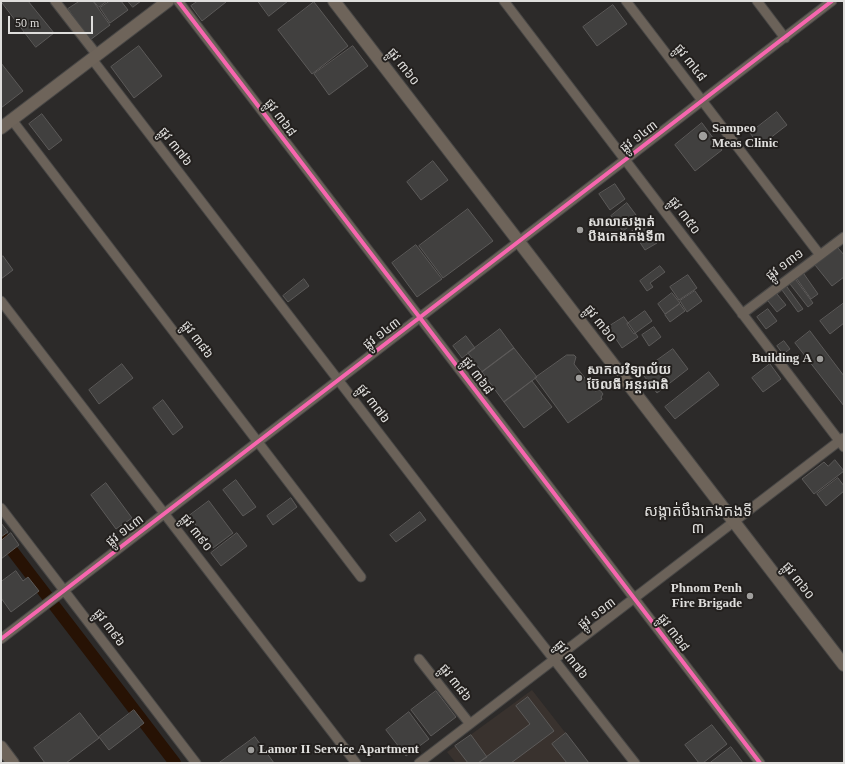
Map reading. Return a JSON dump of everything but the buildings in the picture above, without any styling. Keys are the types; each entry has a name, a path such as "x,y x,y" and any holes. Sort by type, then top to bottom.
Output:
{"street":[{"name":"ផ្លូវ ៣៧៦","path":"55,1 94,57 338,380 635,763"},
{"path":"1,128 168,1"},
{"name":"ផ្លូវ ៣៦៨","path":"178,1 760,763"},
{"name":"ផ្លូវ ៣៦០","path":"334,1 844,665"},
{"name":"ផ្លូវ ៣៥០","path":"504,1 742,314 842,442"},
{"name":"ផ្លូវ ៣៤៨","path":"626,1 820,255"},
{"path":"757,1 785,38"},
{"name":"ផ្លូវ ១៤៣","path":"1,639 832,1"},
{"name":"ផ្លូវ ៣៨៦","path":"12,120 361,577"},
{"name":"ផ្លូវ ១៣១","path":"742,314 844,237"},
{"name":"ផ្លូវ ៣៩០","path":"1,301 356,763"},
{"name":"ផ្លូវ ១១៣","path":"419,763 734,522 842,442"},
{"name":"ផ្លូវ ៣៩៦","path":"1,508 196,763"},
{"name":"ផ្លូវ ៣៨៦","path":"419,658 470,724"},
{"path":"1,747 13,763"}],"shaded area":[{"path":"532,690 589,763 456,763 447,752"}],"waterway":[{"path":"1,536 175,763"}],"cycle path":[{"path":"178,1 760,763"},
{"path":"1,639 832,1"}],"place":[{"name":"Sampeo Meas Clinic","path":"703,136"},
{"name":"សាលាសង្កាត់ បឹងកេងកងទី៣","path":"580,230"},
{"name":"Building A","path":"820,359"},
{"name":"សាកលវិទ្យាល័យ ប៊ែលធី អន្តរជាតិ","path":"579,378"},
{"name":"Phnom Penh Fire Brigade","path":"750,596"},
{"name":"Lamor II Service Apartment","path":"251,750"}],"district":[{"name":"សង្កាត់បឹងកេងកងទី ៣","path":"698,520"}]}
